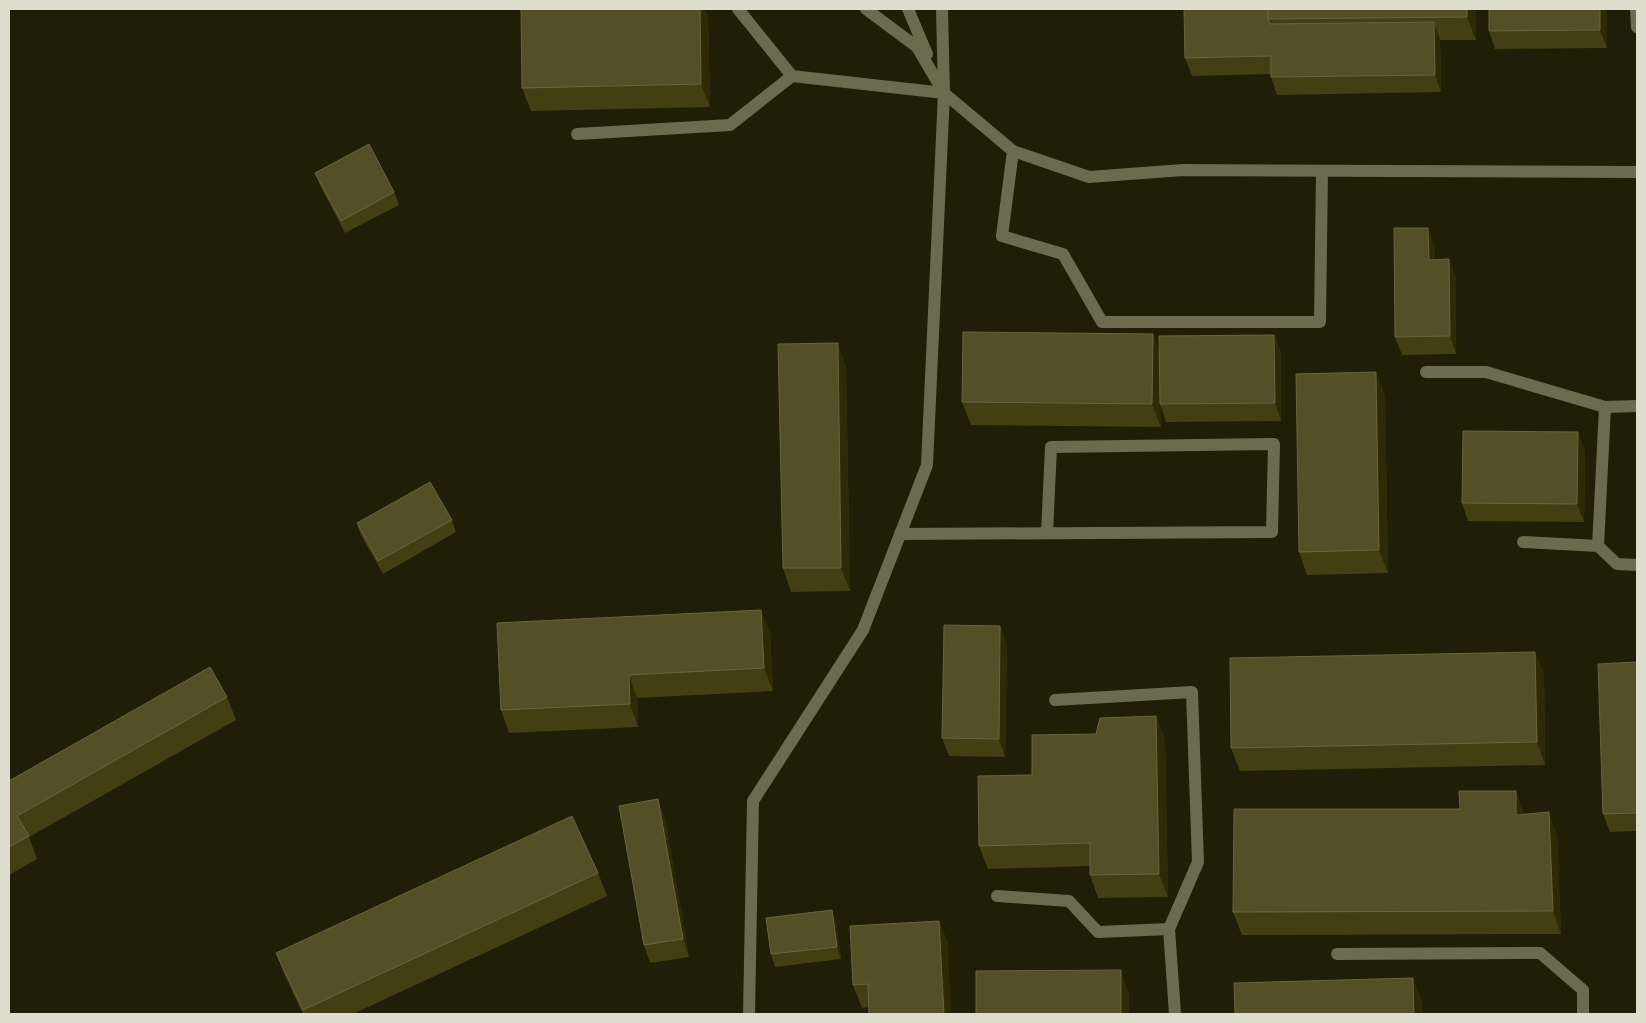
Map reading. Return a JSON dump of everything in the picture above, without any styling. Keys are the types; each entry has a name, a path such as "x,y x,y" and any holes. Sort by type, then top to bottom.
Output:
{"street":[{"path":"738,9 792,76"},
{"path":"866,9 917,47 944,93 1013,151 1089,177 1183,170 1637,172"},
{"path":"908,9 944,93"},
{"path":"749,1014 754,801 863,630 927,465 944,93 942,9"},
{"path":"1636,9 1637,27"},
{"path":"576,134 730,125 792,76 944,93"},
{"path":"1013,151 1002,236 1063,254 1102,322 1320,322 1322,171"},
{"path":"1426,372 1486,372 1605,408 1637,406"},
{"path":"1598,546 1605,408"},
{"path":"900,534 1272,532 1274,444 1051,447 1047,533"},
{"path":"1523,542 1598,546 1617,564 1637,565"},
{"path":"1055,700 1192,692 1198,862 1169,929 1175,1014"},
{"path":"997,896 1069,901 1098,932 1169,929"},
{"path":"1337,954 1540,953 1584,990 1584,1014"}],"building":[{"path":"521,9 700,9 701,84 522,88"},
{"path":"1184,9 1268,9 1270,24 1434,22 1435,75 1271,77 1271,56 1185,58"},
{"path":"1268,9 1467,9 1467,17 1268,19"},
{"path":"1489,9 1600,9 1600,30 1489,31"},
{"path":"369,144 394,192 341,221 315,173"},
{"path":"1394,228 1428,228 1429,260 1449,259 1450,336 1395,337"},
{"path":"963,332 1153,334 1152,404 962,402"},
{"path":"1274,335 1275,403 1160,404 1159,336"},
{"path":"838,343 841,568 783,568 778,344"},
{"path":"1376,372 1379,550 1299,552 1296,374"},
{"path":"1463,431 1578,432 1577,504 1462,503"},
{"path":"430,482 452,520 378,561 357,523"},
{"path":"761,610 764,668 629,675 630,704 501,710 497,623"},
{"path":"944,625 1000,626 999,739 942,738"},
{"path":"1535,652 1537,742 1231,748 1230,658"},
{"path":"1637,662 1637,813 1603,814 1598,664"},
{"path":"210,667 227,697 17,816 29,836 9,847 9,781"},
{"path":"1156,716 1159,874 1090,875 1090,843 979,846 978,776 1032,775 1032,735 1096,734 1100,718"},
{"path":"1459,791 1516,791 1516,815 1549,812 1553,911 1233,912 1234,809 1460,809"},
{"path":"658,799 683,939 644,945 619,806"},
{"path":"572,816 598,873 303,1010 276,953"},
{"path":"832,910 837,947 771,954 766,918"},
{"path":"939,921 944,1014 869,1014 868,984 853,985 850,926"},
{"path":"1121,970 1121,1014 976,1014 976,971"},
{"path":"1413,978 1414,1014 1235,1014 1234,983"}]}
